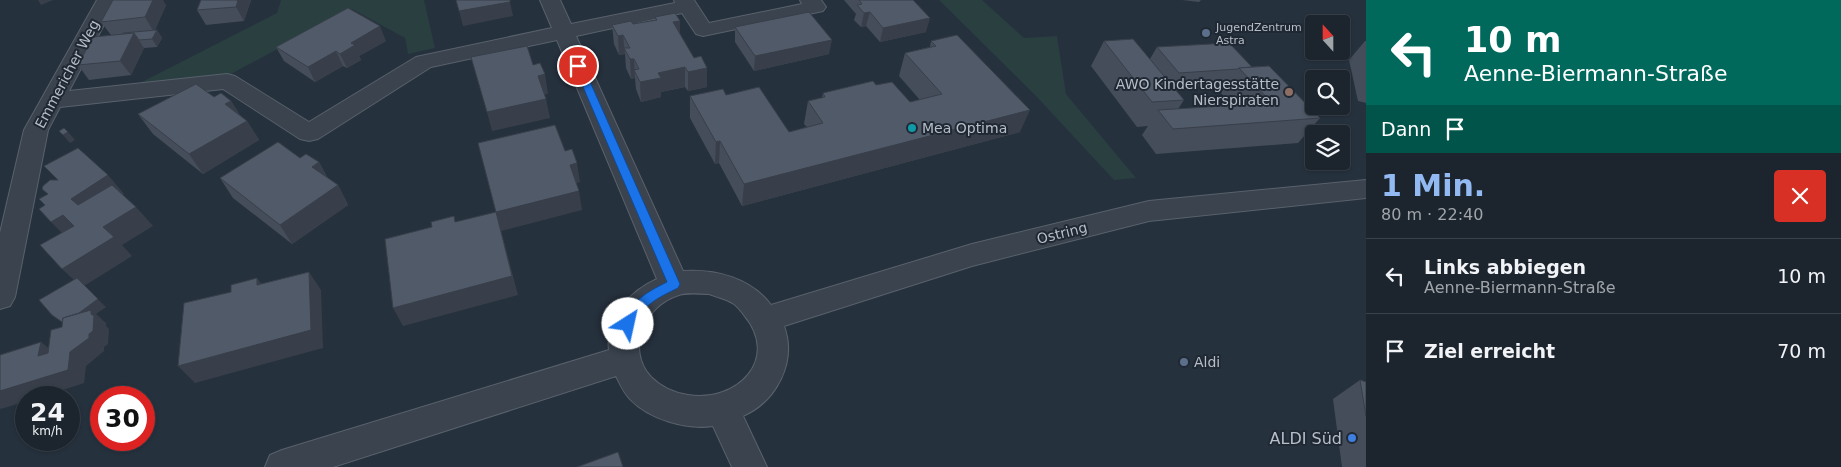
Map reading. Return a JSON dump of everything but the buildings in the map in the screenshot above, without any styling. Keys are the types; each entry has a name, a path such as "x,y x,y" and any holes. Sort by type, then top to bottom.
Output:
{"street":[{"name":"Emmericher Weg","path":"0,297 36,130 107,0"},
{"path":"550,0 674,284"},
{"path":"53,100 227,81 309,133 424,62 686,3 703,30 816,7 810,0"},
{"name":"Ostring","path":"767,319 972,255 1149,211 1366,189"},
{"path":"710,282 743,294 767,319 775,345 769,373 750,396 722,409 688,412 658,403 635,384 624,360 623,335 633,313 651,296 674,284 710,282"},
{"path":"282,467 624,360"},
{"path":"722,409 750,467"}],"green space":[{"path":"281,0 424,0 435,48 408,54 405,38 352,9 231,74 138,84 277,13"},
{"path":"939,0 982,0 1024,38 1057,36 1066,94 1136,178 1114,180 1036,96"}],"place":[{"name":"JugendZentrum Astra","path":"1206,33"},
{"name":"AWO Kindertagesstätte Nierspiraten","path":"1289,92"},
{"name":"Mea Optima","path":"912,128"},
{"name":"Aldi","path":"1184,362"},
{"name":"ALDI Süd","path":"1352,438"}],"route":[{"path":"578,66 674,284 651,296 633,313 628,324"}]}
